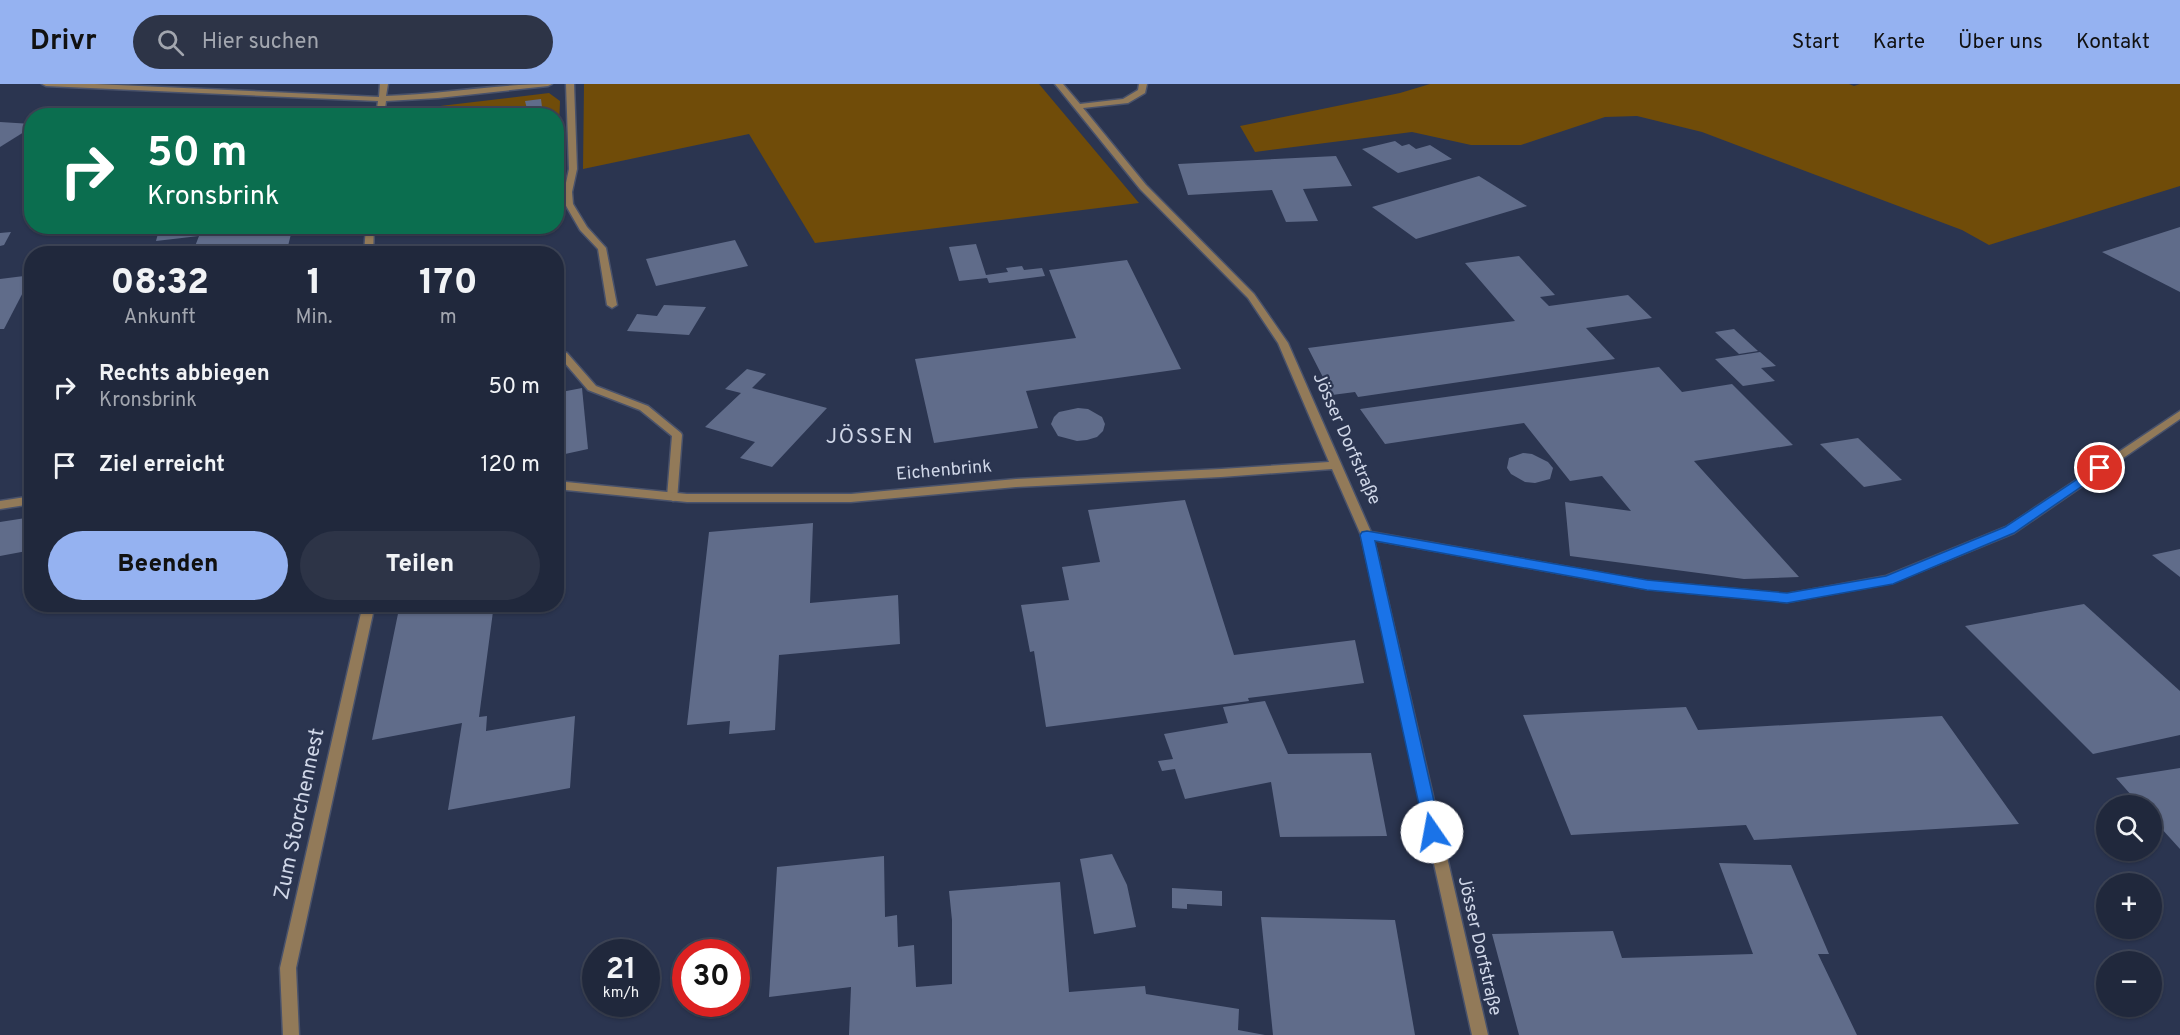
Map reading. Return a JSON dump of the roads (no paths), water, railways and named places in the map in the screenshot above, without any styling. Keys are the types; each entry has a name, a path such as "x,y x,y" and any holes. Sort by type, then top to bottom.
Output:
{"street":[{"path":"46,84 381,99 438,96 548,84"},
{"path":"380,108 384,84"},
{"path":"570,84 573,169 568,192 569,204 584,228 602,248 612,305"},
{"name":"Jösser Dorfstraße","path":"1059,84 1143,188 1251,296 1283,343 1367,535 1480,1035"},
{"path":"1076,107 1125,101 1142,91 1143,84"},
{"path":"564,355 592,388 644,408 677,435 673,497"},
{"path":"1367,535 1647,585 1787,598 1888,580 2010,530 2180,414"},
{"name":"Eichenbrink","path":"564,486 673,497 851,498 1016,483 1335,465"},
{"path":"0,505 24,501"},
{"name":"Zum Storchennest","path":"291,1035 288,968 367,612"}],"district":[{"name":"JÖSSEN","path":"870,437"}]}
